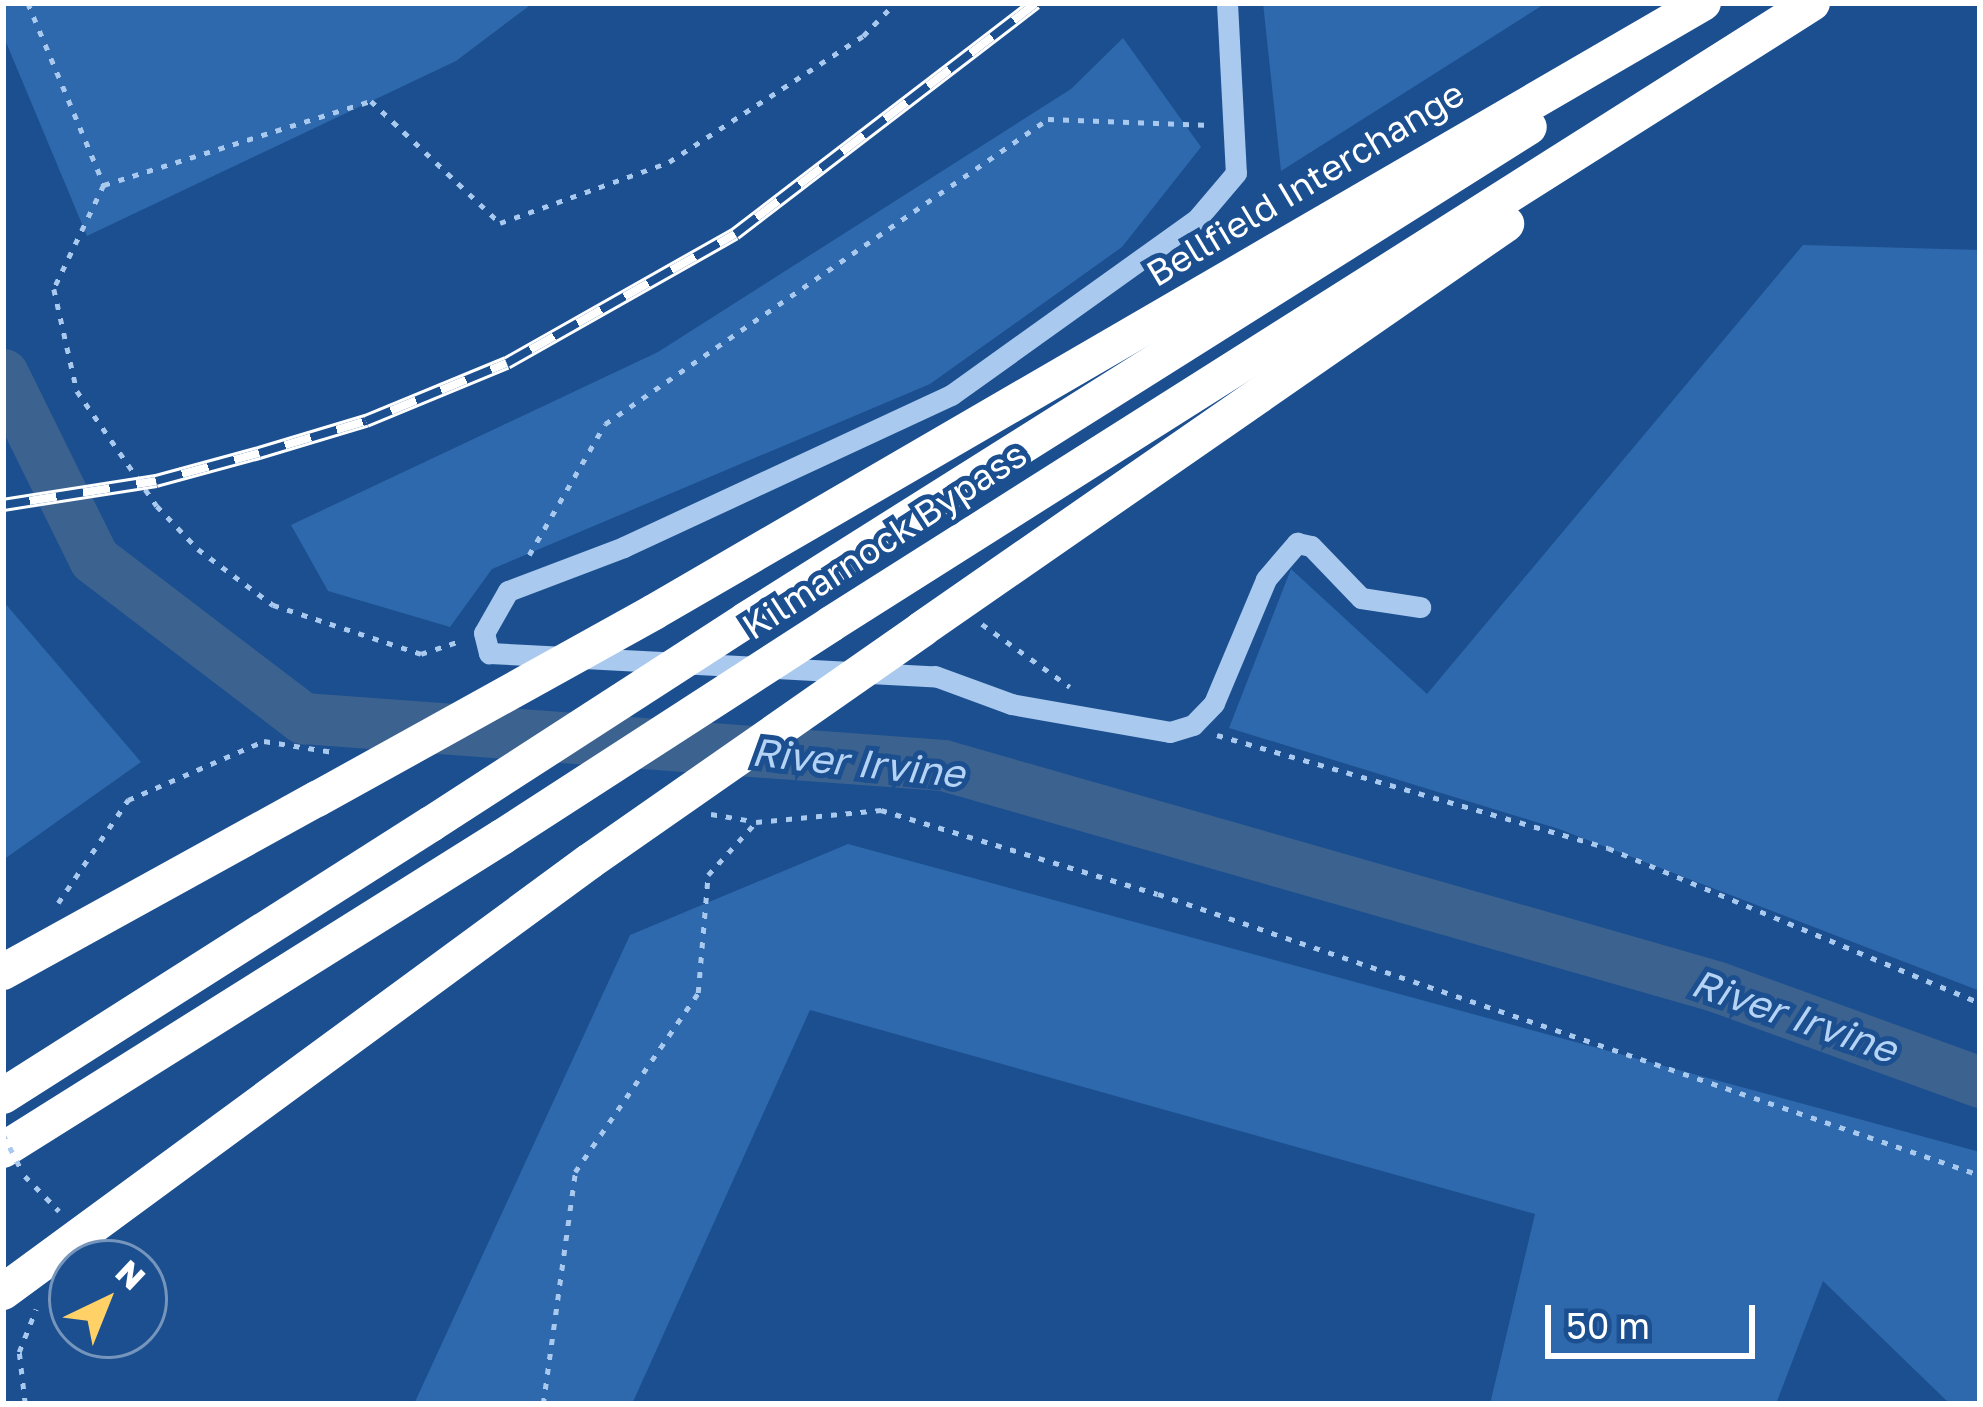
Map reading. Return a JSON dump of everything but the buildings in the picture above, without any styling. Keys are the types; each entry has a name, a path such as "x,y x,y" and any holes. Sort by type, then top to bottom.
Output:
{"highway":[{"name":"Bellfield Interchange","path":"3,972 654,612 1703,3"},
{"name":"Kilmarnock Bypass","path":"3,1096 746,620 1726,3"},
{"name":"Kilmarnock Bypass","path":"12,1160 831,624 1812,3"},
{"path":"3,1292 590,861 1824,3"}],"lane":[{"path":"1227,3 1236,173 1197,219 951,395 624,547 508,591 484,633 489,652 935,676 1011,704 1124,725 1187,727 1214,703 1266,579 1298,543 1311,546 1361,598 1420,607"}],"path":[{"path":"28,3 104,185"},
{"path":"484,633 421,654 273,605 198,550 157,506 77,391 54,289 104,185 371,101 500,223 669,162 863,36 895,3"},
{"path":"508,591 605,424 1048,119 1235,127"},
{"path":"977,620 1124,725"},
{"path":"1187,727 1608,848 1980,1004"},
{"path":"543,1404 575,1172 698,993 708,875 756,821 880,810 1158,894 1980,1175"},
{"path":"3,1134 12,1160"},
{"path":"25,1404 19,1352 40,1298"}],"shaded area":[{"path":"3,3 533,3 456,61 87,236 3,35"},
{"path":"1263,3 1546,3 1281,171"},
{"path":"1123,38 1201,147 1122,247 930,384 492,569 450,627 328,591 291,525 658,352 1071,89"},
{"path":"1803,245 1980,250 1980,991 1559,829 1229,728 1291,569 1427,694"},
{"path":"3,601 141,762 3,860"},
{"path":"848,844 1980,1152 1980,1404 1950,1404 1823,1281 1776,1404 1490,1404 1535,1214 810,1010 632,1404 414,1404 630,935"}],"waterway":[{"name":"River Irvine","path":"3,374 94,559 303,718 943,765 1715,986 1980,1082"}],"railway":[{"path":"3,505 156,481 259,453 366,421 507,363 735,234 1036,3"}]}
